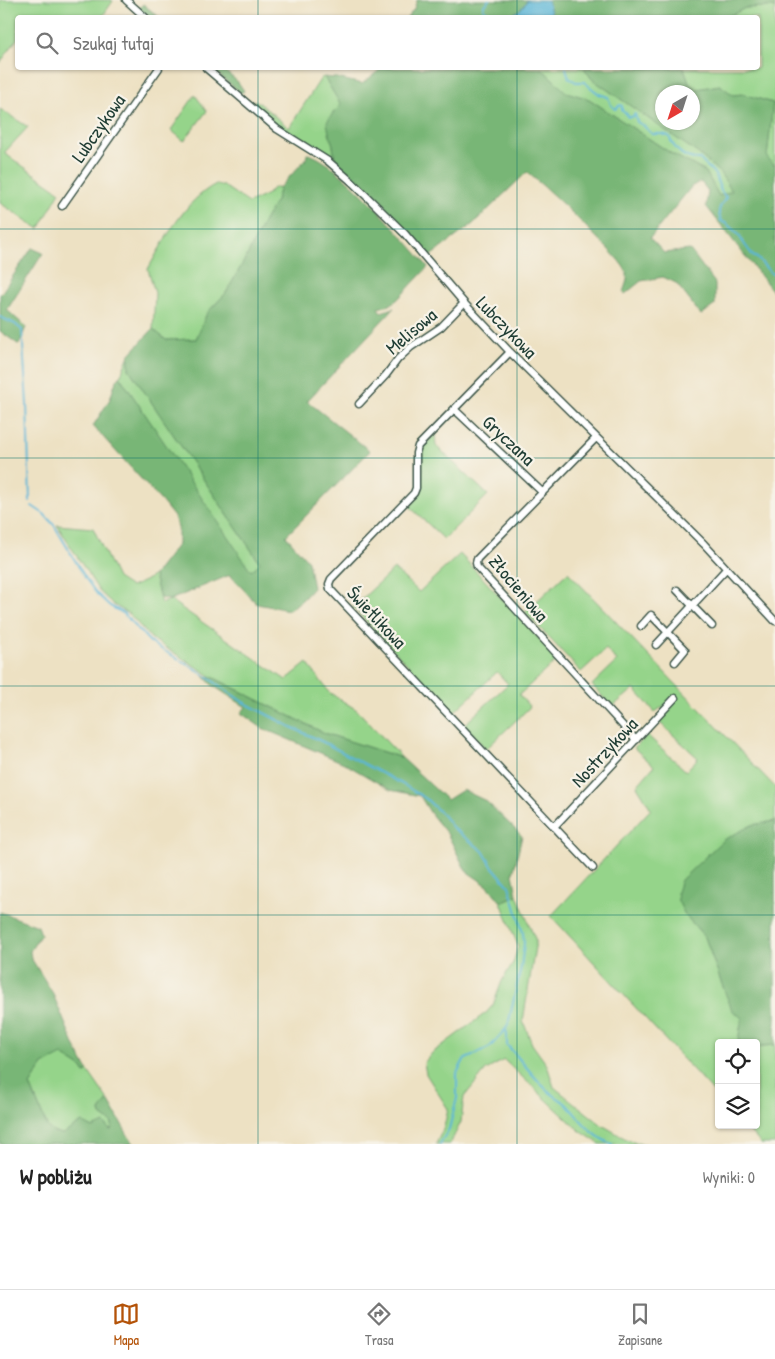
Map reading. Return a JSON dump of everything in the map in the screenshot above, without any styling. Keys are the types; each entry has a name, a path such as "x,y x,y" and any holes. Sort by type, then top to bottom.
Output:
{"street":[{"path":"126,0 143,15"},
{"name":"Lubczykowa","path":"62,206 157,70"},
{"name":"Lubczykowa","path":"208,70 277,129 338,168 404,234 510,352 704,544 775,621"},
{"name":"Melisowa","path":"359,404 398,359 411,347 441,327 464,303"},
{"name":"Świetlikowa","path":"510,352 418,446 416,453 416,488 414,493 331,579 329,584 330,589 593,868"},
{"name":"Gryczana","path":"454,409 542,492"},
{"name":"Złocieniowa","path":"596,438 477,559 476,563 636,740"},
{"path":"656,644 726,569"},
{"path":"676,590 712,626"},
{"path":"641,626 651,615 668,632 684,650 675,662"},
{"name":"Nostrzykowa","path":"554,827 675,698"}],"green space":[{"path":"0,0 113,1 103,15 15,15 15,42 0,63"},
{"path":"417,0 527,0 518,11 511,15 409,15"},
{"path":"548,0 775,0 775,8 745,8 732,15 551,15"},
{"path":"143,4 157,15 147,15 139,9"},
{"path":"745,8 775,8 775,166 767,157 773,103 743,94 733,95 720,85 700,89 700,85 690,85 685,70 760,70 760,15 730,15"},
{"path":"212,70 223,70 238,82 244,91 241,93"},
{"path":"380,70 543,70 566,92 589,99 672,154 706,172 719,196 732,191 720,173 699,154 665,130 700,130 700,88 720,85 733,95 743,94 773,103 767,157 775,166 775,294 706,206 708,191 701,182 692,186 650,238 664,253 690,250 715,283 715,305 701,315 676,283 663,277 641,281 625,294 623,292 627,281 627,274 619,261 574,214 527,172 473,224 429,257 335,162 327,122 341,105 324,77 362,84"},
{"path":"543,70 585,70 592,79 655,123 655,130 665,130 699,154 720,173 732,191 719,196 706,172 672,154 589,99 566,92"},
{"path":"585,70 685,70 690,85 655,85 655,123 592,79"},
{"path":"324,77 341,105 333,113 329,133 335,162 277,127 254,105 253,101 257,101 289,128 321,78"},
{"path":"195,95 207,111 184,141 171,130"},
{"path":"0,109 28,127 4,153 60,192 39,229 0,203"},
{"path":"307,154 319,158 352,185 389,222 428,267 398,299 390,305 378,308 381,312 394,308 307,401 370,451 286,536 308,561 313,588 289,610 257,604 230,575 170,600 160,598 154,575 178,544 178,528 174,517 93,426 110,399 116,381 120,377 251,571 260,563 129,369 129,355 153,329 166,340 196,339 207,313 226,293 248,254 276,201 280,187 306,159"},
{"path":"216,184 224,186 249,203 268,194 273,188 280,187 276,201 248,254 226,293 207,313 196,339 166,340 153,329 155,293 148,269 185,210 205,191"},
{"path":"32,248 43,253 7,310 26,327 19,345 0,331 0,295"},
{"path":"129,355 129,369 260,563 251,572 120,377"},
{"path":"435,434 436,446 488,495 444,539 408,505 421,491 423,447"},
{"path":"57,525 93,528 117,578 131,587 154,575 161,604 170,600 286,680 307,663 330,693 357,710 402,758 324,733 212,677 151,638 129,614 114,605 99,591"},
{"path":"460,554 558,659 519,695 530,707 486,749 464,725 508,684 497,672 453,713 353,607 394,569 419,592"},
{"path":"568,572 775,787 775,821 752,825 685,915 705,937 721,982 742,1018 738,1039 715,1039 715,1094 551,916 651,809 637,786 654,766 634,748 647,735 686,771 698,758 659,722 664,706 655,712 634,689 612,707 592,685 617,661 606,649 581,672 525,612"},
{"path":"204,676 212,677 324,733 402,758 447,800 463,790 486,801 522,836 513,874 517,895 501,902 488,886 466,871 448,835 431,814 420,796 390,790 344,763 262,728 241,713 246,707 212,685"},
{"path":"775,821 775,1045 760,1047 760,1039 738,1039 742,1018 732,1010 705,937 685,915 678,901 677,892 681,880 723,840 752,825"},
{"path":"517,895 536,941 523,1021 532,1044 547,1065 554,1087 602,1125 628,1140 645,1144 600,1144 580,1131 504,1060 486,1070 464,1097 461,1122 450,1144 436,1144 444,1127 448,1109 426,1074 424,1063 432,1053 487,1012 493,1005 502,981 514,961 518,946 501,902"},
{"path":"0,912 38,926 41,934 30,951 31,958 52,992 75,1047 88,1071 85,1073 81,1067 62,1055 43,1065 30,1085 47,1126 53,1132 63,1134 82,1122 93,1128 104,1123 110,1130 112,1129 112,1123 101,1115 100,1111 108,1100 133,1144 0,1144"},
{"path":"775,1045 775,1144 761,1144 748,1129 760,1129 760,1047"},
{"path":"62,1054 81,1067 85,1073 88,1071 108,1100 100,1111 101,1115 112,1123 112,1129 97,1129 82,1122 63,1134 53,1132 47,1126 30,1085 43,1065"}],"water":[{"path":"527,0 548,0 552,15 511,15 523,6"}],"waterway":[{"path":"489,0 483,9 492,15"},
{"path":"567,70 569,78 576,82 584,82 599,94 608,97 615,109 620,105 622,106 622,111 628,117 632,117 635,114 637,122 652,134 669,136 677,150 690,158 700,159 712,170 721,192 726,197 719,210 721,221 738,234 753,256 775,275"},
{"path":"0,317 15,324 22,330 27,404 30,501"},
{"path":"32,506 44,514 54,525 97,594 110,606 123,613 151,643 197,670 243,702 323,742 425,798 443,815 453,828 483,851 492,866 509,886 523,933 524,943 521,967 508,1025 490,1047 464,1060 457,1073 457,1098 449,1129 440,1144"},
{"path":"506,1030 507,1045 541,1084 566,1104 593,1132 612,1144"}]}
